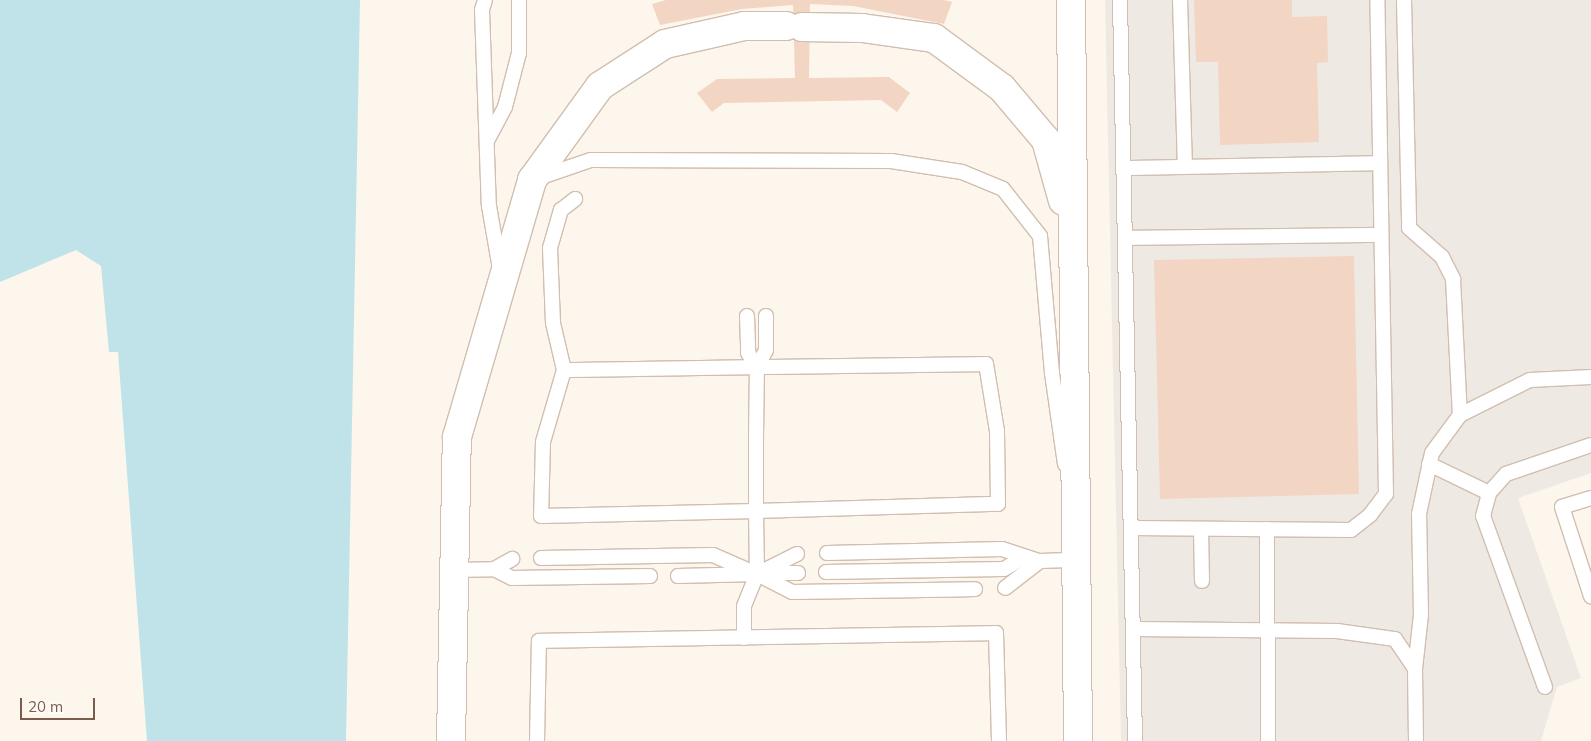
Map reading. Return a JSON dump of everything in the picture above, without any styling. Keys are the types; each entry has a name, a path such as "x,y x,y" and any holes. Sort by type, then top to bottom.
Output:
{"street":[{"path":"1071,0 1078,741"},
{"path":"451,741 457,437 532,180 600,86 665,44 744,26 862,28 934,38 1002,88 1046,140 1073,238"}],"lane":[{"path":"485,0 482,10 489,206 502,282"},
{"path":"487,140 505,107 519,53 518,0"},
{"path":"1120,0 1135,628 1135,741"},
{"path":"1180,0 1185,167"},
{"path":"1132,528 1352,530 1370,515 1386,494 1377,0"},
{"path":"1404,0 1409,228 1442,257 1454,279 1460,415"},
{"path":"532,180 591,160 891,161 962,172 1003,189 1040,236 1062,455 1076,496"},
{"path":"1124,168 1380,163"},
{"path":"564,370 986,364 996,431 998,504 541,516 543,442 564,370 554,323 550,248 561,210 575,199"},
{"path":"1126,238 1381,235"},
{"path":"747,316 748,353 757,367"},
{"path":"744,638 744,606 757,574 757,367 766,350 766,316"},
{"path":"1416,741 1415,669 1421,615 1419,514 1432,453 1460,415 1530,380 1591,377"},
{"path":"1545,687 1483,516 1489,493 1506,474 1591,445"},
{"path":"1429,464 1489,493"},
{"path":"1591,498 1562,507 1591,596"},
{"path":"1201,529 1202,581"},
{"path":"1267,529 1268,741"},
{"path":"827,553 1002,549 1040,561 1076,560"},
{"path":"757,574 797,554"},
{"path":"540,558 713,555 792,592 975,589"},
{"path":"826,572 1004,569 1024,557"},
{"path":"494,570 512,559"},
{"path":"1005,588 1040,561"},
{"path":"455,570 494,570 512,578 650,576"},
{"path":"678,576 798,573"},
{"path":"1135,628 1337,631 1395,639 1415,669"},
{"path":"536,741 539,641 996,633 999,741"}],"shaded area":[{"path":"1105,0 1591,0 1591,473 1518,498 1581,678 1557,687 1541,741 1121,741"}],"water":[{"path":"0,0 360,0 346,741 147,741 118,352 109,352 101,266 76,250 0,282"}],"building":[{"path":"666,0 944,0 952,2 944,24 853,6 810,4 809,78 889,77 910,93 897,112 881,100 724,103 712,112 697,93 717,79 795,78 793,5 742,9 660,25 652,4"},
{"path":"1194,0 1292,0 1292,17 1327,16 1328,62 1317,63 1319,142 1220,145 1218,62 1196,62"},
{"path":"1354,256 1359,494 1160,499 1154,260"}]}
